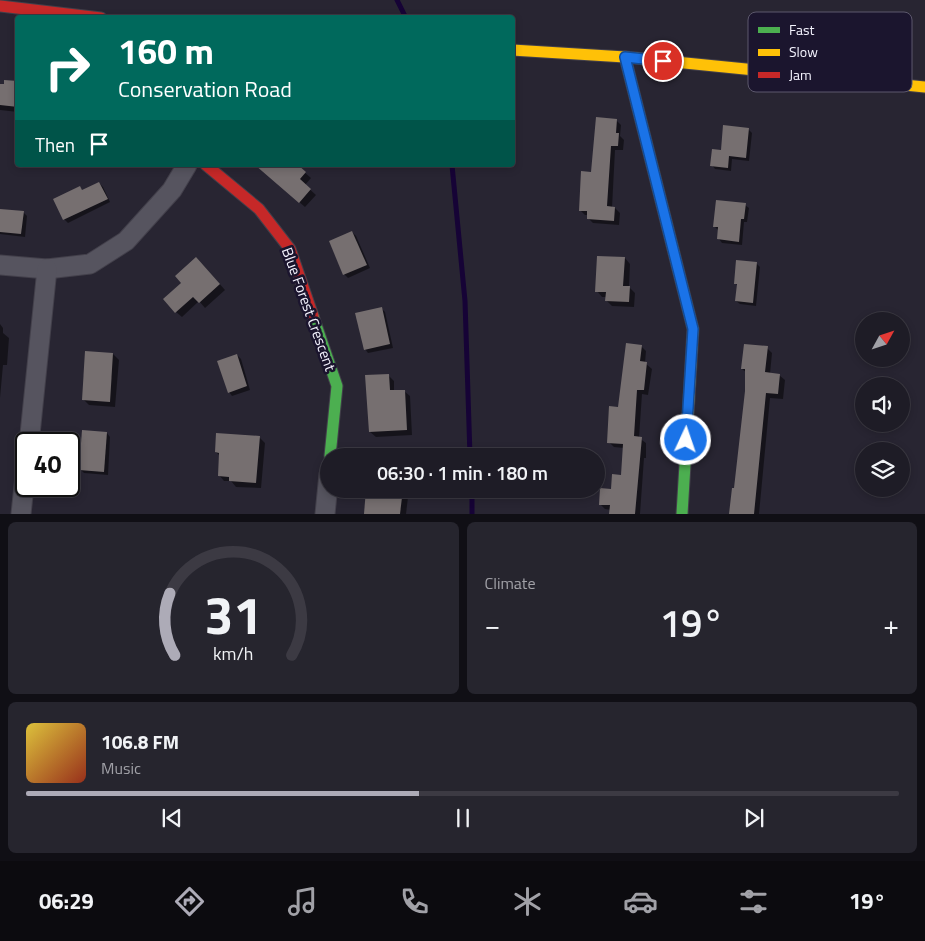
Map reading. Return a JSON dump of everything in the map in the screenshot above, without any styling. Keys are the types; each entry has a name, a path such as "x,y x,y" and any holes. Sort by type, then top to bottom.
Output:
{"street":[{"path":"0,6 76,15"},
{"path":"515,50 625,57 748,69"},
{"path":"625,57 693,329 682,514"},
{"path":"912,86 925,87"},
{"path":"0,265 46,269 90,264 126,241 172,190 186,167"},
{"name":"Blue Forest Crescent","path":"208,167 260,209 290,249 337,386 331,448"},
{"path":"30,432 46,269"},
{"path":"22,514 23,497"},
{"path":"325,514 327,498"}],"building":[{"path":"4,80 15,81 15,107 0,105 0,84 4,84"},
{"path":"596,117 617,119 616,133 619,133 618,146 611,146 607,206 615,207 614,221 587,219 587,211 579,211 581,171 591,172"},
{"path":"723,125 749,128 746,158 729,156 728,168 710,166 712,149 721,150"},
{"path":"257,167 300,167 306,172 300,179 311,189 299,203"},
{"path":"99,182 108,199 63,220 53,199 80,186 82,190"},
{"path":"716,200 746,203 744,219 741,219 739,242 717,239 718,227 713,227"},
{"path":"0,209 24,211 21,234 0,232"},
{"path":"352,231 367,265 343,275 329,241"},
{"path":"597,256 625,257 623,286 630,286 629,302 605,301 606,292 595,292"},
{"path":"196,257 220,284 199,303 193,297 175,313 163,299 181,283 175,276"},
{"path":"736,260 757,262 753,303 735,301 737,284 734,284"},
{"path":"382,307 390,344 364,350 355,313"},
{"path":"626,343 642,345 640,361 647,362 644,390 637,390 634,436 642,437 635,514 609,514 610,505 599,505 599,498 605,498 605,488 611,489 612,474 621,475 623,444 607,443 609,406 618,407"},
{"path":"744,344 768,346 765,372 780,374 778,394 766,393 754,514 729,514 732,488 734,488 745,391 745,369 741,369"},
{"path":"85,351 113,353 110,402 82,400"},
{"path":"237,354 247,386 228,393 217,361"},
{"path":"389,374 390,390 405,390 407,430 369,432 365,375"},
{"path":"82,430 107,432 104,472 80,470"},
{"path":"216,433 260,436 256,483 229,481 229,477 218,476 219,453 215,452"},
{"path":"365,498 402,498 400,514 364,514"}],"waterway":[{"path":"397,0 404,15"},
{"path":"452,167 465,301 470,448"},
{"path":"472,498 472,514"}],"traffic: fast":[{"path":"313,316 337,386 331,448"},
{"path":"682,514 686,448"}],"traffic: slow":[{"path":"515,50 625,57 748,69"},
{"path":"625,57 693,329 686,448"},
{"path":"912,86 925,87"}],"traffic: jam":[{"path":"0,6 76,15"},
{"path":"208,167 259,209 290,249 313,316"}],"route":[{"path":"663,61 625,57 693,329 686,440"}]}
